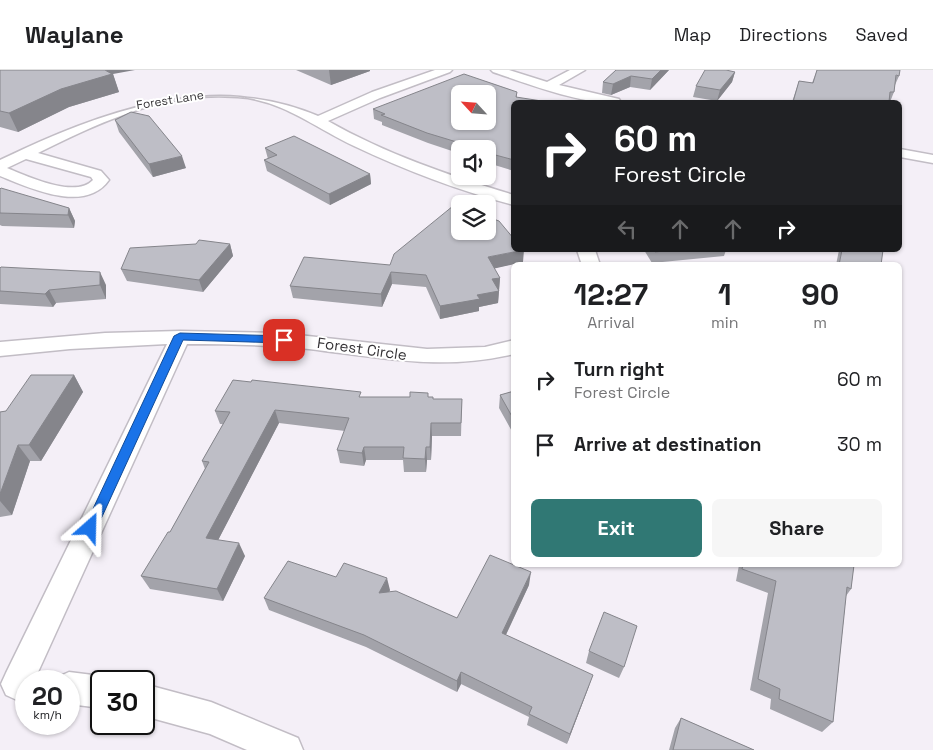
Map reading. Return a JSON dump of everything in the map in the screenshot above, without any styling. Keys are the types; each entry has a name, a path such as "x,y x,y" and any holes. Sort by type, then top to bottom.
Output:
{"street":[{"path":"317,121 376,95 446,70"},
{"path":"497,70 548,86 607,100"},
{"path":"548,86 579,70"},
{"name":"Forest Lane","path":"0,166 116,112 157,100 188,95 221,93 258,96 284,104 317,121"},
{"path":"317,121 356,142 405,163 450,180 511,199"},
{"path":"0,172 70,193 87,190 94,187 101,180 96,174 25,154"},
{"path":"902,154 933,159"},
{"path":"14,684 180,336"},
{"name":"Forest Circle","path":"0,349 87,340 180,336 284,340 427,357 471,356 511,348"},
{"path":"155,703 211,718 286,750"}],"building":[{"path":"0,70 105,70 112,74 61,89 9,113 0,111"},
{"path":"616,70 661,70 652,79 631,76 613,84 603,82"},
{"path":"705,70 735,72 720,90 696,86"},
{"path":"817,70 900,70 899,76 896,75 894,92 890,92 889,100 794,100 799,81 813,83"},
{"path":"464,74 517,92 516,97 535,100 511,100 511,159 496,155 496,140 451,140 381,115 385,114 373,109"},
{"path":"131,112 149,116 182,156 149,164 115,120"},
{"path":"294,136 370,174 329,194 264,160 277,155 265,148"},
{"path":"1,188 69,208 68,215 0,213"},
{"path":"451,208 451,240 496,240 496,220 511,235 511,252 514,252 488,257 500,278 492,279 499,291 477,295 480,299 440,306 426,275 391,272 381,294 290,286 304,257 390,265 394,254"},
{"path":"199,240 230,244 199,280 121,269 130,248 196,244"},
{"path":"842,252 883,252 881,262 840,262"},
{"path":"1,267 100,272 100,285 49,290 45,294 0,291"},
{"path":"31,375 74,375 29,445 18,445 0,494 0,412 6,411"},
{"path":"233,380 251,382 252,380 361,392 359,397 410,397 410,392 428,393 428,397 433,397 433,399 462,399 461,423 431,423 430,447 426,447 425,459 403,458 404,447 364,447 362,453 337,450 349,418 275,410 206,538 239,543 217,589 141,576 168,532 170,532 209,462 202,461 230,412 215,411"},
{"path":"511,392 511,415 500,395"},
{"path":"490,555 511,564 511,567 519,567 531,572 502,633 593,675 570,734 529,714 532,707 461,672 457,681 364,635 264,598 288,561 336,577 344,563 387,578 379,593 396,591 457,618"},
{"path":"742,567 854,567 851,589 847,587 833,722 779,699 780,689 758,679 776,581 742,569"},
{"path":"604,612 637,626 624,667 589,651"},
{"path":"681,718 754,750 673,750"}],"route":[{"path":"90,528 180,336 284,340"}]}
